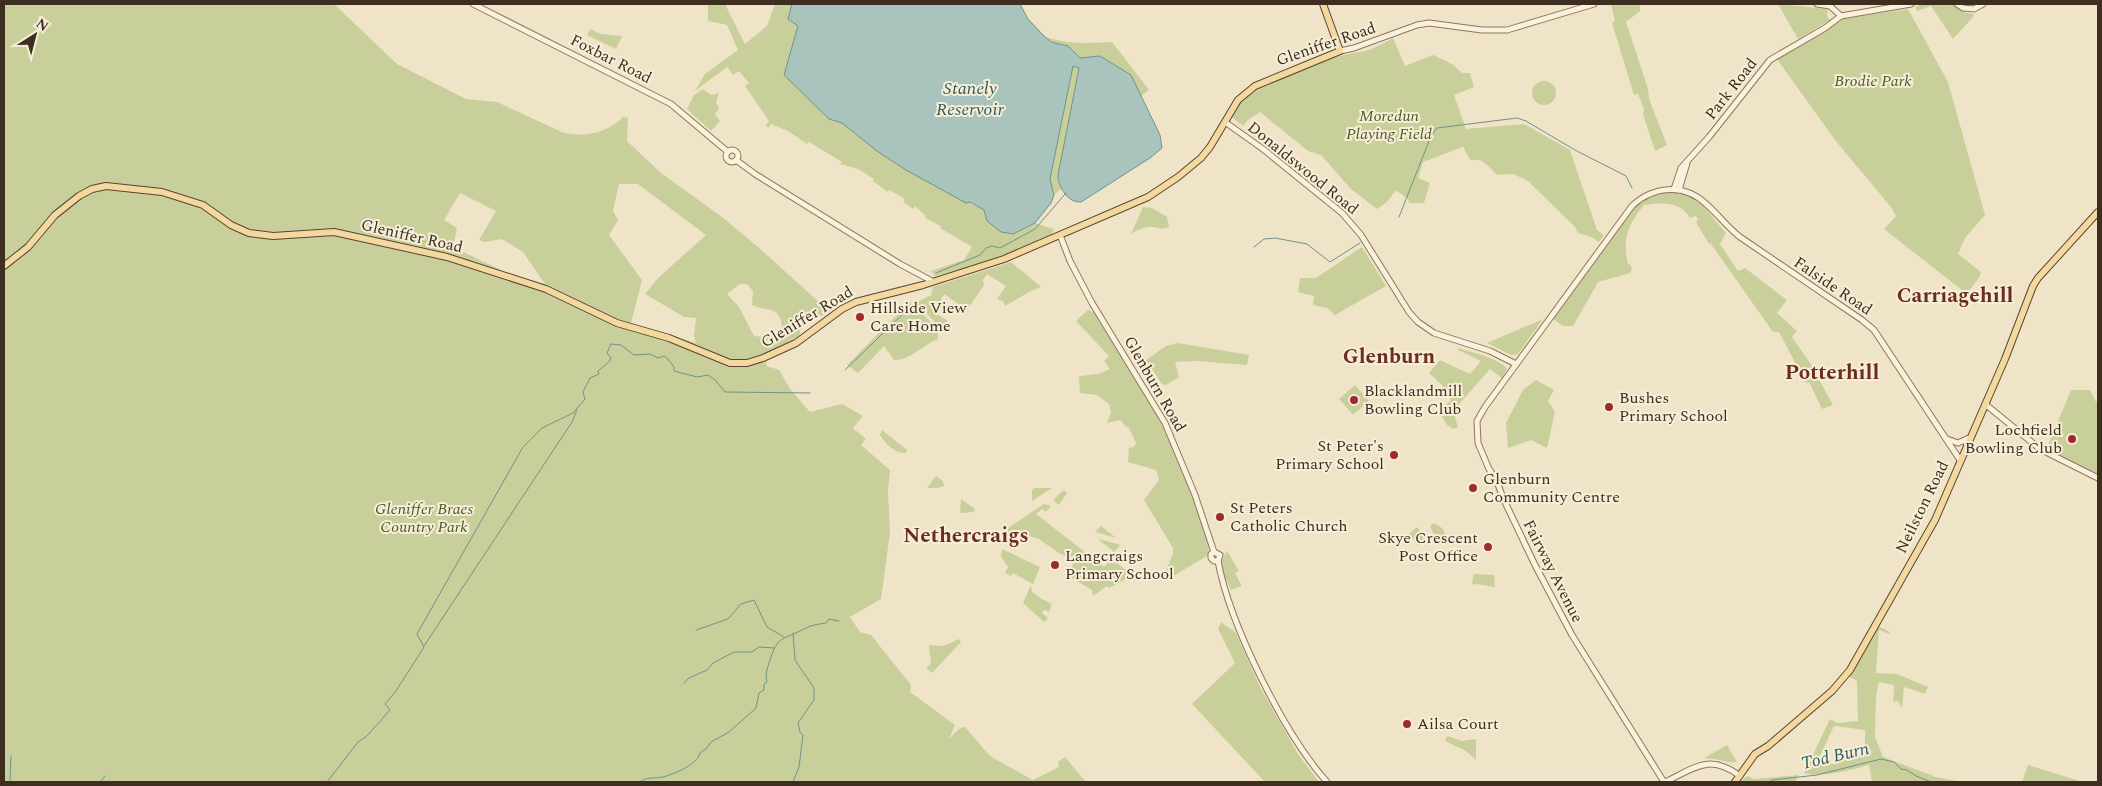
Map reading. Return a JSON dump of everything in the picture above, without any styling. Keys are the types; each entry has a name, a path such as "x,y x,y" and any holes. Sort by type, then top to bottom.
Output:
{"main road":[{"path":"1323,4 1340,51"},
{"name":"Gleniffer Road","path":"4,266 28,247 63,209 86,192 106,186 178,196 202,205 240,229 261,235 279,236 334,232 447,257 546,289 617,323 669,338 730,363 747,363 763,358 796,342 849,304 864,298 915,287 1004,259 1148,197 1169,184 1201,158 1210,147 1238,100 1255,86 1340,51"},
{"name":"Neilston Road","path":"1735,782 1755,754 1768,746 1839,684 1872,632 1935,520 2005,359 2029,294 2038,278 2098,212"}],"street":[{"name":"Foxbar Road","path":"473,4 671,104 728,152 731,150 736,151 738,154 736,160 753,173 920,275"},
{"name":"Gleniffer Road","path":"1340,51 1354,48 1417,25 1430,23 1499,31 1534,23 1594,4"},
{"path":"1817,4 1830,6 1841,16"},
{"name":"Park Road","path":"1677,189 1680,168 1713,132 1770,60 1825,28 1841,16 1911,4"},
{"path":"1957,4 1968,9 1974,9 1981,5"},
{"name":"Donaldswood Road","path":"1225,122 1263,149 1353,224 1374,254 1409,312 1418,322 1434,333 1490,351 1516,364"},
{"path":"1516,364 1632,206 1653,192 1677,189"},
{"name":"Falside Road","path":"1677,189 1701,199 1728,228 1874,330 1960,460"},
{"name":"Glenburn Road","path":"1060,236 1070,261 1092,303 1165,423 1195,495 1214,552 1211,554 1211,558 1214,561 1218,561 1220,575 1259,671 1303,752 1327,782"},
{"path":"915,287 920,275 932,281"},
{"name":"Fairway Avenue","path":"1516,364 1480,414 1477,421 1478,443 1550,598 1664,782"},
{"path":"1985,404 2040,449 2098,478"},
{"path":"1944,438 1956,443 1970,438"},
{"path":"1664,782 1700,766 1710,764 1724,766 1740,776"}],"green space":[{"name":"Gleniffer Braes Country Park","path":"4,4 334,4 397,64 466,99 497,102 564,133 572,134 588,134 603,130 623,117 628,118 627,141 661,173 722,217 758,247 830,312 802,324 799,336 764,355 767,366 779,370 791,390 810,412 842,404 863,416 853,428 866,439 861,445 890,470 888,491 890,533 881,599 850,617 860,632 871,635 911,685 910,692 955,725 949,739 960,728 965,727 990,756 1033,780 1059,767 1058,762 1065,757 1086,782 4,782","holes":["619,184 638,184 706,235 657,279 645,294 684,317 696,318 694,336 696,343 631,323 642,280 609,235 618,220 613,211","460,193 496,211 479,240 485,242 502,239 523,252 545,284 507,273 453,247 457,228 444,220","740,284 747,284 753,291 752,305 776,312 779,315 782,327 776,334 767,337 754,336 739,307 727,294"]},
{"path":"708,4 725,4 745,44 767,26 775,4 792,4 788,19 798,26 784,75 829,119 842,123 877,151 934,186 984,210 987,221 1013,234 1035,223 1054,229 1051,236 980,264 935,276 931,271 964,260 972,247 940,228 941,226 925,218 926,216 915,206 913,209 903,202 905,199 889,190 888,192 873,181 874,179 858,169 840,164 842,162 809,142 807,144 788,131 771,124 768,128 766,125 769,121 745,86 749,83 739,71 733,75 727,67 695,91 705,74 738,50 727,25 708,21"},
{"path":"1611,4 1640,4 1640,11 1626,22 1648,89 1649,99 1667,145 1655,151 1643,114 1644,109 1638,94 1634,95 1612,23 1615,21"},
{"path":"1778,4 1828,9 1827,16 1830,20 1798,39"},
{"path":"1923,4 1952,4 1963,12 1973,14 1974,16 1953,39 1931,6 1917,11 1915,7"},
{"name":"Brodie Park","path":"1908,9 1948,82 1985,215 1965,238 1958,254 1981,272 1967,294 1884,229 1896,216 1891,207 1835,140 1777,59 1843,19"},
{"path":"590,29 601,34 622,36 616,49 587,35"},
{"path":"1044,36 1069,42 1112,42 1149,90 1141,96 1131,75 1100,56 1080,58 1068,46 1051,42"},
{"name":"Moredun Playing Field","path":"1393,38 1405,66 1433,55 1452,64 1462,73 1470,73 1474,87 1454,95 1466,129 1524,124 1570,150 1597,230 1604,235 1599,242 1578,233 1575,227 1528,181 1513,174 1497,175 1482,161 1470,160 1463,147 1423,162 1418,178 1430,183 1424,203 1408,203 1409,200 1396,190 1386,203 1377,209 1351,189 1321,155 1308,151 1260,112 1243,126 1232,117 1237,107 1246,97 1274,80 1331,58 1369,50"},
{"path":"1073,66 1079,67 1058,175 1058,182 1062,188 1054,195 1050,179"},
{"path":"1544,81 1549,82 1555,88 1555,98 1549,104 1544,105 1539,104 1533,98 1532,93 1533,88 1539,82"},
{"path":"703,89 711,95 719,93 716,102 719,108 715,114 720,121 711,131 687,109 694,95"},
{"path":"1672,192 1690,197 1709,212 1726,233 1720,244 1738,271 1745,268 1787,300 1777,313 1797,331 1792,337 1810,363 1833,405 1822,409 1809,382 1806,383 1779,332 1773,332 1711,244 1713,242 1709,244 1696,222 1698,219 1696,216 1690,218 1686,212 1675,205 1664,203 1644,205 1630,226 1626,240 1626,255 1628,264 1630,264 1632,269 1630,273 1598,282 1573,326 1563,326 1552,318 1636,204 1653,195"},
{"path":"1143,207 1152,208 1167,217 1169,227 1163,229 1147,227 1131,234"},
{"path":"1362,247 1386,286 1335,315 1327,308 1313,305 1314,296 1298,292 1300,278 1316,278"},
{"path":"1011,262 1041,287 1005,306 1003,301 997,299 1006,286 987,274 983,280 984,285 967,310 944,294 935,313 948,321 941,328 916,303 931,295 933,287"},
{"path":"910,302 938,329 938,339 900,360 894,360 884,346 858,373 847,365"},
{"path":"1088,310 1095,313 1152,404 1169,437 1190,486 1199,514 1209,548 1207,556 1173,576 1167,576 1166,571 1173,548 1144,500 1159,480 1156,470 1128,462 1129,448 1134,447 1136,443 1129,428 1121,420 1107,423 1111,412 1109,404 1097,395 1080,393 1079,376 1099,374 1110,369 1104,361 1109,356 1077,322"},
{"path":"1543,319 1518,354 1511,355 1487,343"},
{"path":"1178,343 1249,355 1247,365 1196,361 1175,362 1179,377 1166,385 1162,384 1146,360 1166,346"},
{"path":"1458,348 1499,362 1507,369 1502,378 1490,369 1453,411 1458,427 1453,429 1446,424 1439,411 1451,400 1443,386 1429,373 1440,360 1470,374 1481,361 1458,350"},
{"path":"1536,380 1554,390 1548,401 1555,412 1547,448 1531,440 1508,448 1506,423 1523,390"},
{"name":"Blacklandmill Bowling Club","path":"1355,385 1369,401 1353,415 1339,399"},
{"name":"Lochfield Bowling Club","path":"2071,390 2090,390 2096,402 2098,400 2098,474 2046,450"},
{"path":"882,430 907,450 906,453 898,452 888,445 880,435"},
{"path":"936,476 943,481 944,486 927,488"},
{"path":"1034,488 1052,488 1032,501 1032,490"},
{"path":"1064,490 1067,493 1059,505 1054,501 1055,498"},
{"path":"961,499 975,509 974,512 960,513"},
{"path":"1044,504 1051,506 1046,512 1042,509 1036,514 1104,567 1111,559 1133,575 1109,588 1107,586 1093,596 1092,590 1068,576 1075,559 1060,554 1039,539 1010,531 1006,544 1003,544 1008,528"},
{"path":"1434,523 1442,528 1445,533 1444,536 1440,538 1433,533 1430,526"},
{"path":"1101,526 1115,537 1116,538 1095,532"},
{"path":"1417,527 1427,539 1419,546 1409,534"},
{"path":"1098,539 1118,544 1120,545 1114,552"},
{"path":"1002,549 1040,567 1033,584 1013,573 1011,576 1005,573 1008,567 1001,557"},
{"path":"1227,551 1239,571 1235,573 1242,586 1231,590 1221,568 1221,563"},
{"path":"1474,574 1494,575 1495,587 1474,585 1472,583"},
{"path":"1031,585 1032,592 1052,604 1049,612 1044,610 1042,613 1048,618 1044,622 1023,603"},
{"path":"1221,622 1236,633 1260,687 1298,754 1319,782 1265,782 1192,704 1235,663 1218,629"},
{"path":"1878,626 1890,632 1890,634 1879,630 1876,673 1897,674 1928,687 1925,694 1904,687 1902,709 1898,701 1893,702 1894,685 1879,682 1876,696 1875,737 1883,757 1936,777 1962,782 1872,782 1869,765 1828,774 1804,773 1830,719 1837,723 1858,721 1857,681 1848,676","holes":["1834,726 1865,730 1865,754 1833,764 1818,760"]},
{"path":"959,639 961,642 932,673 926,668 931,664 929,645 943,646"},
{"path":"1447,736 1462,741 1476,739 1476,760 1466,751 1445,741"},
{"path":"1727,745 1737,762 1704,758"},
{"path":"2028,765 2083,782 2022,782"},
{"path":"1798,775 1795,782 1740,782 1747,776 1754,779"}],"water":[{"name":"Stanely Reservoir","path":"792,4 1020,4 1028,19 1051,42 1068,46 1080,58 1100,56 1131,75 1160,135 1162,148 1150,158 1081,202 1076,202 1068,197 1062,189 1058,175 1079,68 1073,66 1050,179 1054,195 1051,203 1035,223 1013,234 1001,232 987,221 984,210 970,202 966,203 906,170 877,151 842,123 829,119 784,75 798,26 788,19"}],"waterway":[{"path":"1399,217 1431,136 1437,128 1517,118 1526,121 1575,150 1626,176 1632,188"},
{"path":"936,273 980,255 986,248 992,246 1000,248 1035,229 1066,193"},
{"path":"1254,247 1264,239 1275,238 1307,244 1330,262 1360,243"},
{"path":"845,370 908,309"},
{"path":"327,782 358,742 367,736 390,710 385,704 396,691 424,647 417,634 523,447 542,428 573,413 585,399 583,392 590,378 599,374 598,371 611,358 607,353 611,344 621,345 634,355 650,354 658,358 664,356 674,367 674,371 697,377 708,375 725,392 810,393"},
{"path":"424,646 572,422 577,410"},
{"path":"696,630 728,619 741,604 754,600 767,627 784,637"},
{"path":"640,782 648,778 668,776 690,765 711,742 729,732 756,708 759,693 764,690 764,684 767,682 766,672 779,641 810,626 826,623 829,619 839,621"},
{"path":"793,633 795,660 814,688 814,700 798,723 800,732 803,735 799,767 793,782"},
{"path":"684,683 689,678 707,670 713,663 734,652 752,652 759,647 774,648"},
{"path":"10,782 11,756"},
{"name":"Tod Burn","path":"1769,782 1772,780 1817,775 1881,759 1894,762 1901,769 1931,782"},
{"path":"100,782 105,776"}],"place":[{"name":"Hillside View Care Home","path":"860,317"},
{"name":"Blacklandmill Bowling Club","path":"1354,400"},
{"name":"Bushes Primary School","path":"1609,407"},
{"name":"Lochfield Bowling Club","path":"2072,439"},
{"name":"St Peter's Primary School","path":"1394,455"},
{"name":"Glenburn Community Centre","path":"1473,488"},
{"name":"St Peters Catholic Church","path":"1220,517"},
{"name":"Skye Crescent Post Office","path":"1488,547"},
{"name":"Langcraigs Primary School","path":"1055,565"},
{"name":"Ailsa Court","path":"1407,724"}],"district":[{"name":"Carriagehill","path":"1955,296"},
{"name":"Glenburn","path":"1389,357"},
{"name":"Potterhill","path":"1832,373"},
{"name":"Nethercraigs","path":"966,536"}]}
